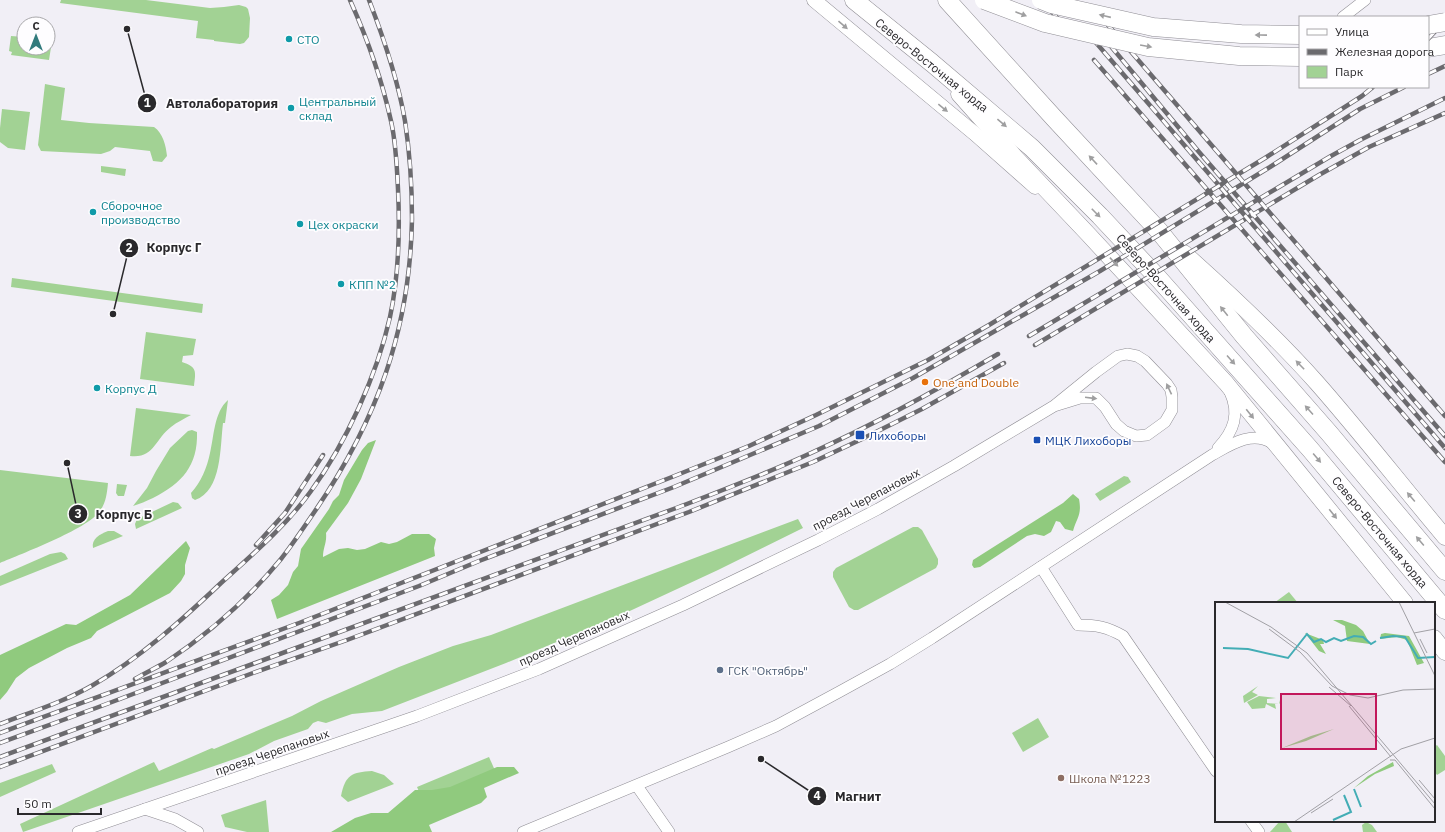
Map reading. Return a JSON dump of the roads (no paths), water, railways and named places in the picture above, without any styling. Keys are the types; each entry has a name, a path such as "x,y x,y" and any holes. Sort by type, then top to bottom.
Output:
{"main road":[{"name":"Северо-Восточная хорда","path":"854,0 932,63 1032,148 1100,216 1310,449 1445,610"},
{"name":"Северо-Восточная хорда","path":"947,0 1159,231 1244,336 1329,432 1445,571"},
{"path":"984,0 1045,23 1148,47 1239,56 1298,54"},
{"path":"1041,0 1051,4 1153,27 1241,34 1299,35"},
{"path":"1429,25 1445,22"},
{"path":"1429,48 1445,45"},
{"path":"932,63 1016,158 1226,384 1404,602"},
{"path":"1159,231 1219,284 1317,383 1445,537"},
{"path":"1435,639 1445,652"}],"street":[{"path":"814,0 974,133 1088,234"},
{"path":"1344,16 1365,0"},
{"path":"1127,354 1136,356 1145,361 1167,384 1172,397 1172,410 1165,422 1147,435 1136,436 1124,431 1116,424 1105,407 1096,398 1080,398 1054,406 1101,368 1118,356 1127,354"},
{"path":"1212,455 1226,440 1235,421 1236,413 1233,400 1226,384"},
{"name":"проезд Черепановых","path":"78,832 417,716 539,669 683,605 786,556 895,499 954,466 1054,406"},
{"path":"523,832 637,786 769,729 828,699 896,661 1212,455 1240,440 1249,438 1265,438 1277,446"},
{"path":"1041,567 1078,625 1095,625 1111,629 1123,636 1215,770"},
{"path":"637,786 669,832"},
{"path":"145,809 175,819 198,832"},
{"path":"1252,822 1259,832"}],"railway":[{"path":"0,724 71,697 93,685 144,651 191,611 280,528 301,504 324,472 359,408 377,362 390,317 397,269 399,221 396,155 391,121 374,59 350,0"},
{"path":"135,679 166,662 197,640 242,601 281,559 303,529 337,477 356,443 386,372 397,336 405,299 410,260 412,219 411,182 407,133 399,90 369,0"},
{"path":"1042,0 1058,19"},
{"path":"1059,0 1069,11"},
{"path":"1071,0 1076,6"},
{"path":"1429,38 1445,21"},
{"path":"1108,25 1445,416"},
{"path":"1099,32 1199,152 1445,436"},
{"path":"1092,38 1445,448"},
{"path":"1094,60 1445,462"},
{"path":"1429,74 1445,66"},
{"path":"0,733 299,623 672,477 749,446 816,415 928,360 989,325 1265,158 1362,96 1372,88"},
{"path":"0,743 419,586 479,561 674,487 819,426 913,378 1100,271 1270,167 1360,109 1402,88"},
{"path":"1029,336 1331,156 1445,98"},
{"path":"1035,345 1319,175 1369,147 1445,113"},
{"path":"0,757 679,507 745,481 795,460 859,430 998,354"},
{"path":"0,767 253,673 347,640 689,512 813,462 862,439 922,409 1004,363"},
{"path":"256,545 285,513 323,455"}],"place":[{"name":"Автолаборатория","path":"127,29"},
{"name":"СТО","path":"289,39"},
{"name":"Центральный склад","path":"291,108"},
{"name":"Сборочное производство","path":"93,212"},
{"name":"Цех окраски","path":"300,224"},
{"name":"КПП №2","path":"341,284"},
{"name":"Корпус Г","path":"113,314"},
{"name":"One and Double","path":"925,382"},
{"name":"Корпус Д","path":"97,388"},
{"name":"Лихоборы","path":"860,435"},
{"name":"МЦК Лихоборы","path":"1037,440"},
{"name":"Корпус Б","path":"67,463"},
{"name":"ГСК \"Октябрь\"","path":"720,670"},
{"name":"Магнит","path":"761,759"},
{"name":"Школа №1223","path":"1061,778"}]}
